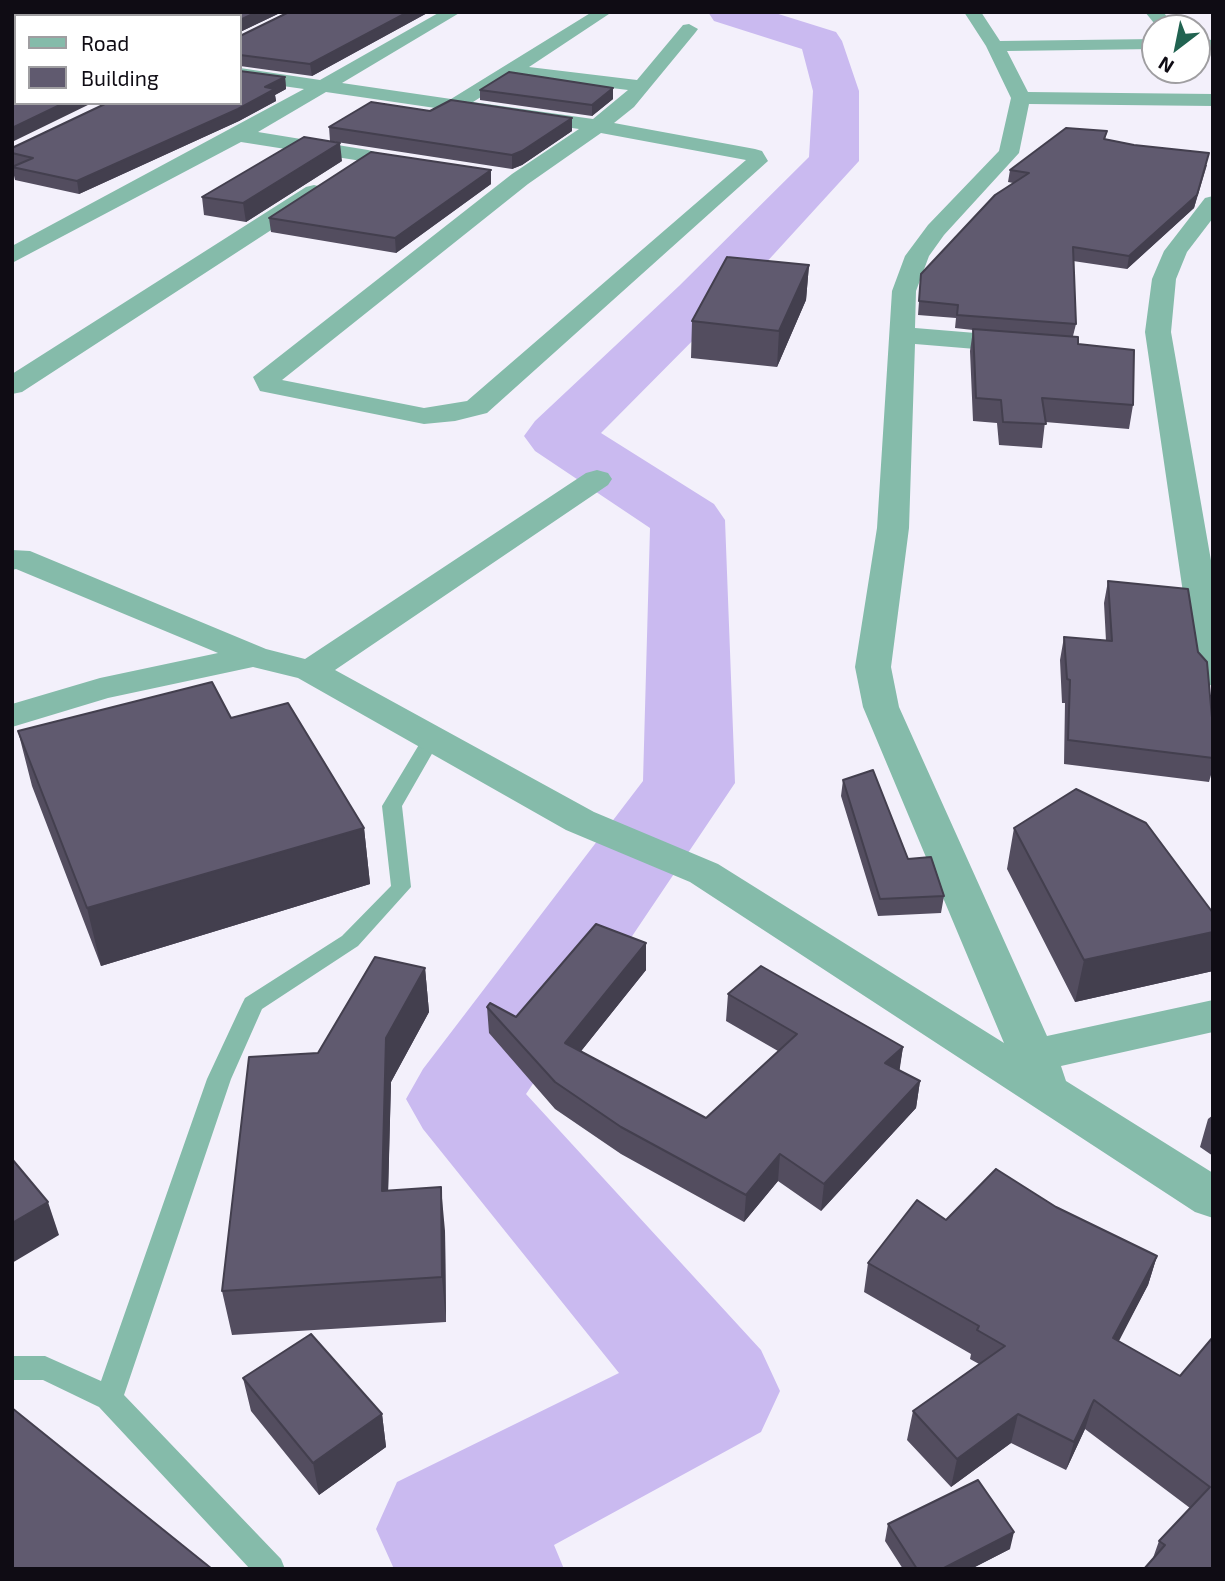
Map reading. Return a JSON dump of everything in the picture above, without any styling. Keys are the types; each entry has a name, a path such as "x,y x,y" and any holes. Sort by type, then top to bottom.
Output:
{"street":[{"path":"13,255 237,135 453,12"},
{"path":"456,104 604,12"},
{"path":"972,12 995,46 1021,98 1009,153 936,230 917,256 904,291 893,528 873,667 881,707 1042,1075"},
{"path":"242,74 597,126 755,155 757,160 477,407 455,413 424,416 270,384 267,377 520,179 597,126 627,103 689,29"},
{"path":"995,46 1141,44"},
{"path":"512,69 642,86"},
{"path":"1021,98 1213,100"},
{"path":"237,135 396,161"},
{"path":"12,386 368,156"},
{"path":"492,175 520,179"},
{"path":"1213,203 1175,251 1164,279 1158,332 1149,354 1213,675"},
{"path":"901,335 1052,347"},
{"path":"310,671 597,479"},
{"path":"15,558 254,656 310,671 580,821 704,873 1042,1075 1213,1198"},
{"path":"12,716 100,689 254,656"},
{"path":"1042,1075 1213,1016"}],"lane":[{"path":"109,1398 219,1079 253,1004 351,941 401,887 392,806 432,738"},
{"path":"12,1368 45,1368 109,1398 270,1569"}],"building":[{"path":"70,12 257,12 242,19 242,14"},
{"path":"289,12 408,12 310,64 242,55 242,35"},
{"path":"242,71 285,77 265,87 275,89 238,109 77,181 12,167 33,158 12,153 12,148 103,105 242,105"},
{"path":"509,72 613,88 592,105 480,90"},
{"path":"12,100 14,105 60,105 12,128"},
{"path":"451,100 572,118 512,155 329,127 371,102 430,111"},
{"path":"1066,128 1107,131 1104,139 1134,145 1209,153 1197,195 1129,256 1073,247 1076,324 957,315 958,305 919,301 921,274 995,195 1029,173 1010,170"},
{"path":"304,137 340,143 243,203 202,197"},
{"path":"371,152 491,170 395,238 269,218"},
{"path":"727,257 809,265 779,331 692,321"},
{"path":"973,329 1078,337 1078,344 1134,350 1133,405 1042,398 1046,424 1003,422 1001,400 976,398"},
{"path":"1108,581 1188,589 1198,652 1207,662 1213,758 1068,740 1070,680 1067,679 1064,637 1112,641"},
{"path":"212,682 231,718 288,703 364,828 87,908 18,731"},
{"path":"873,770 908,859 931,857 944,896 880,899 843,780"},
{"path":"1076,789 1146,823 1213,913 1213,932 1084,960 1014,828"},
{"path":"596,924 646,943 565,1043 706,1118 797,1034 728,994 761,966 903,1047 885,1063 920,1081 824,1184 780,1154 746,1195 621,1127 555,1082 487,1007 490,1003 516,1017"},
{"path":"375,957 425,968 386,1038 382,1191 441,1187 442,1277 222,1291 249,1057 318,1053"},
{"path":"12,1159 48,1202 12,1223"},
{"path":"996,1169 1056,1207 1157,1256 1113,1338 1180,1376 1213,1337 1213,1569 1144,1569 1165,1545 1159,1541 1210,1487 1094,1400 1074,1442 1018,1414 957,1459 913,1411 1005,1346 977,1330 979,1326 868,1263 917,1200 946,1220"},
{"path":"311,1334 382,1414 313,1463 243,1378"},
{"path":"12,1408 212,1569 12,1569"},
{"path":"978,1480 1014,1532 942,1569 917,1569 888,1524"}],"waterway":[{"path":"492,1569 447,1529 714,1391 463,1099 689,783 688,520 559,436 700,299 834,161 836,91 821,41 728,12"}]}
